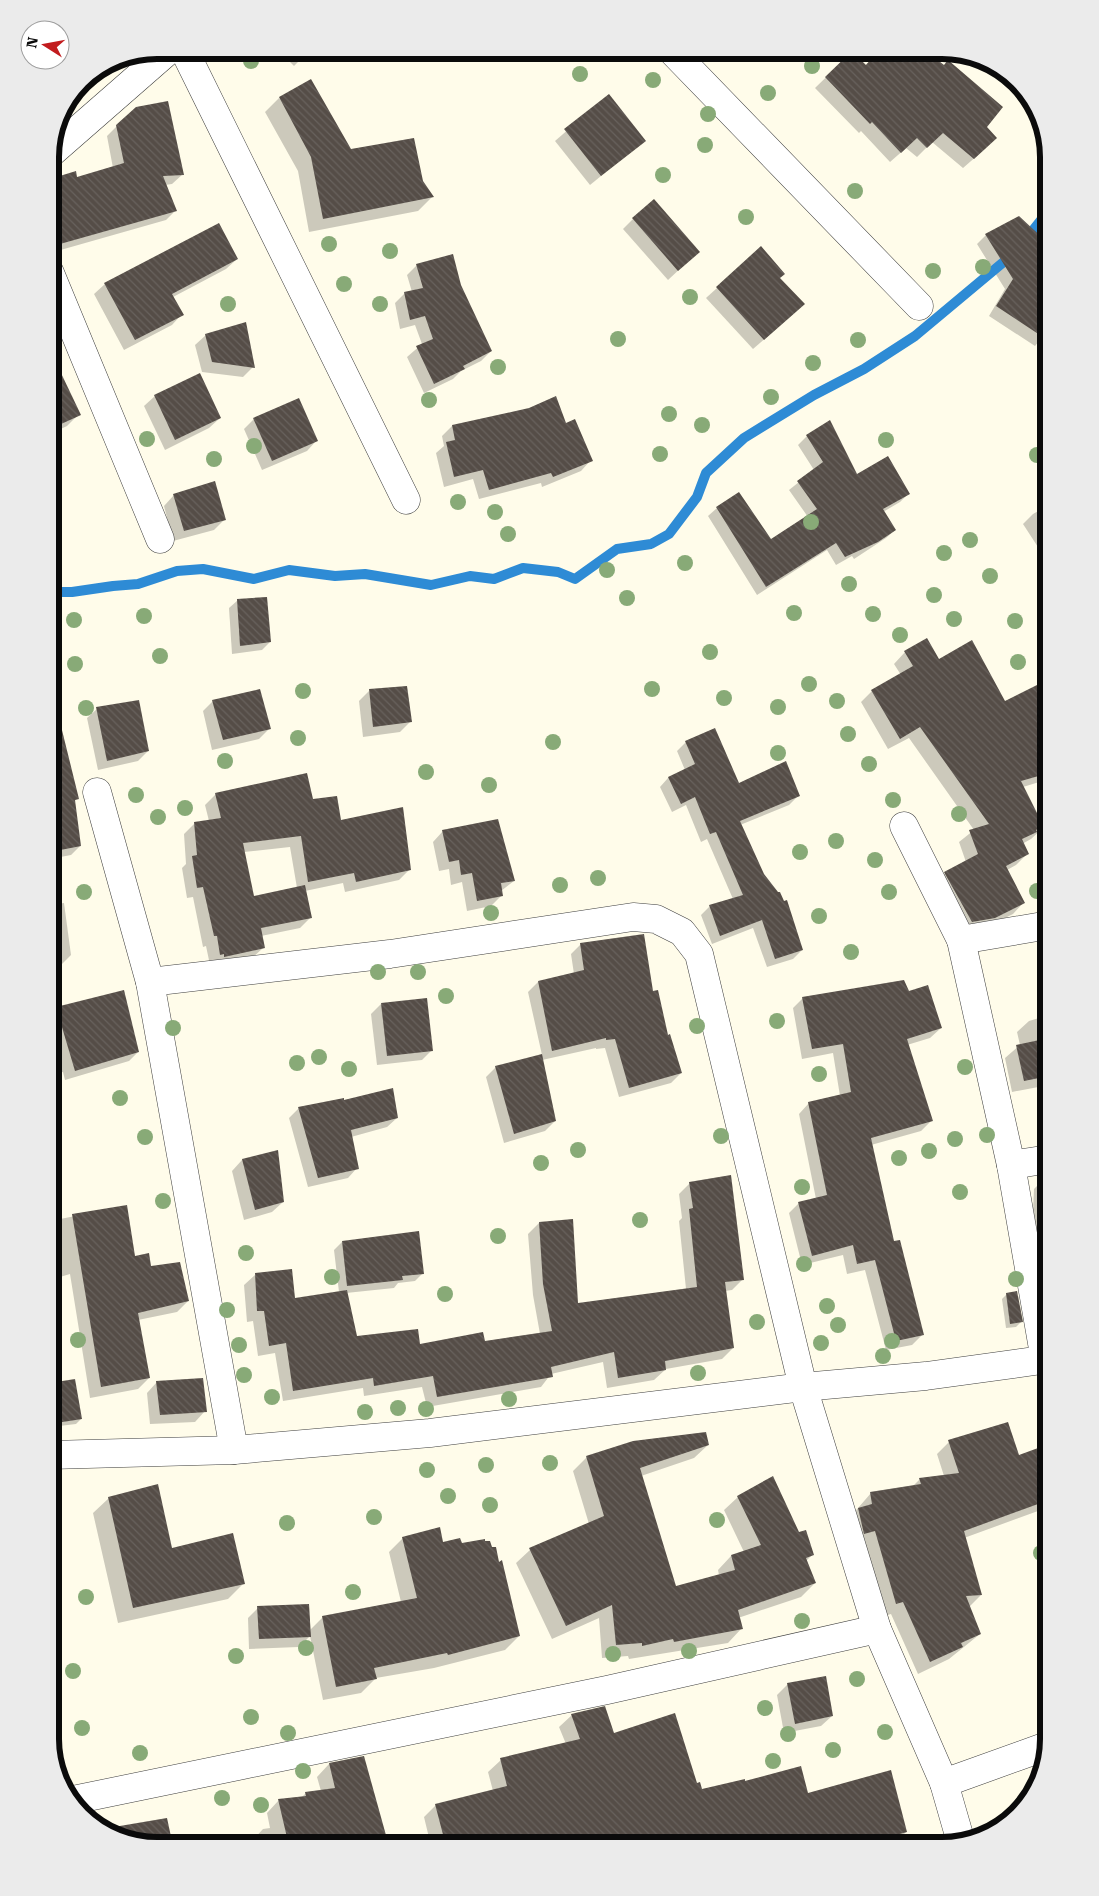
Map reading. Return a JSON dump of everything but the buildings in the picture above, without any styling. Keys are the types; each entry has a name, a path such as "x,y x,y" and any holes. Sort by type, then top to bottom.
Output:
{"street":[{"path":"60,145 159,59"},
{"path":"188,59 406,500"},
{"path":"680,59 919,306"},
{"path":"59,295 160,539"},
{"path":"97,792 150,982 234,1450"},
{"path":"904,826 962,940 1012,1165 1040,1320"},
{"path":"150,982 390,954 633,917 656,919 682,932 699,954 803,1387 878,1629 944,1783 959,1835"},
{"path":"962,940 1040,927"},
{"path":"1012,1165 1040,1160"},
{"path":"59,1456 234,1450 430,1433 803,1387 926,1376 1040,1360"},
{"path":"79,1799 607,1690 878,1629"},
{"path":"944,1783 1039,1749"}],"waterway":[{"path":"1026,239 1040,221"},
{"path":"59,592 138,584 177,571 203,569 254,579 289,570 335,576 365,574 431,585 470,576 494,579 523,568 558,572 575,579 617,549 651,544 669,534 697,497 706,473 744,438 814,395 864,369 915,336 1012,255"}]}
